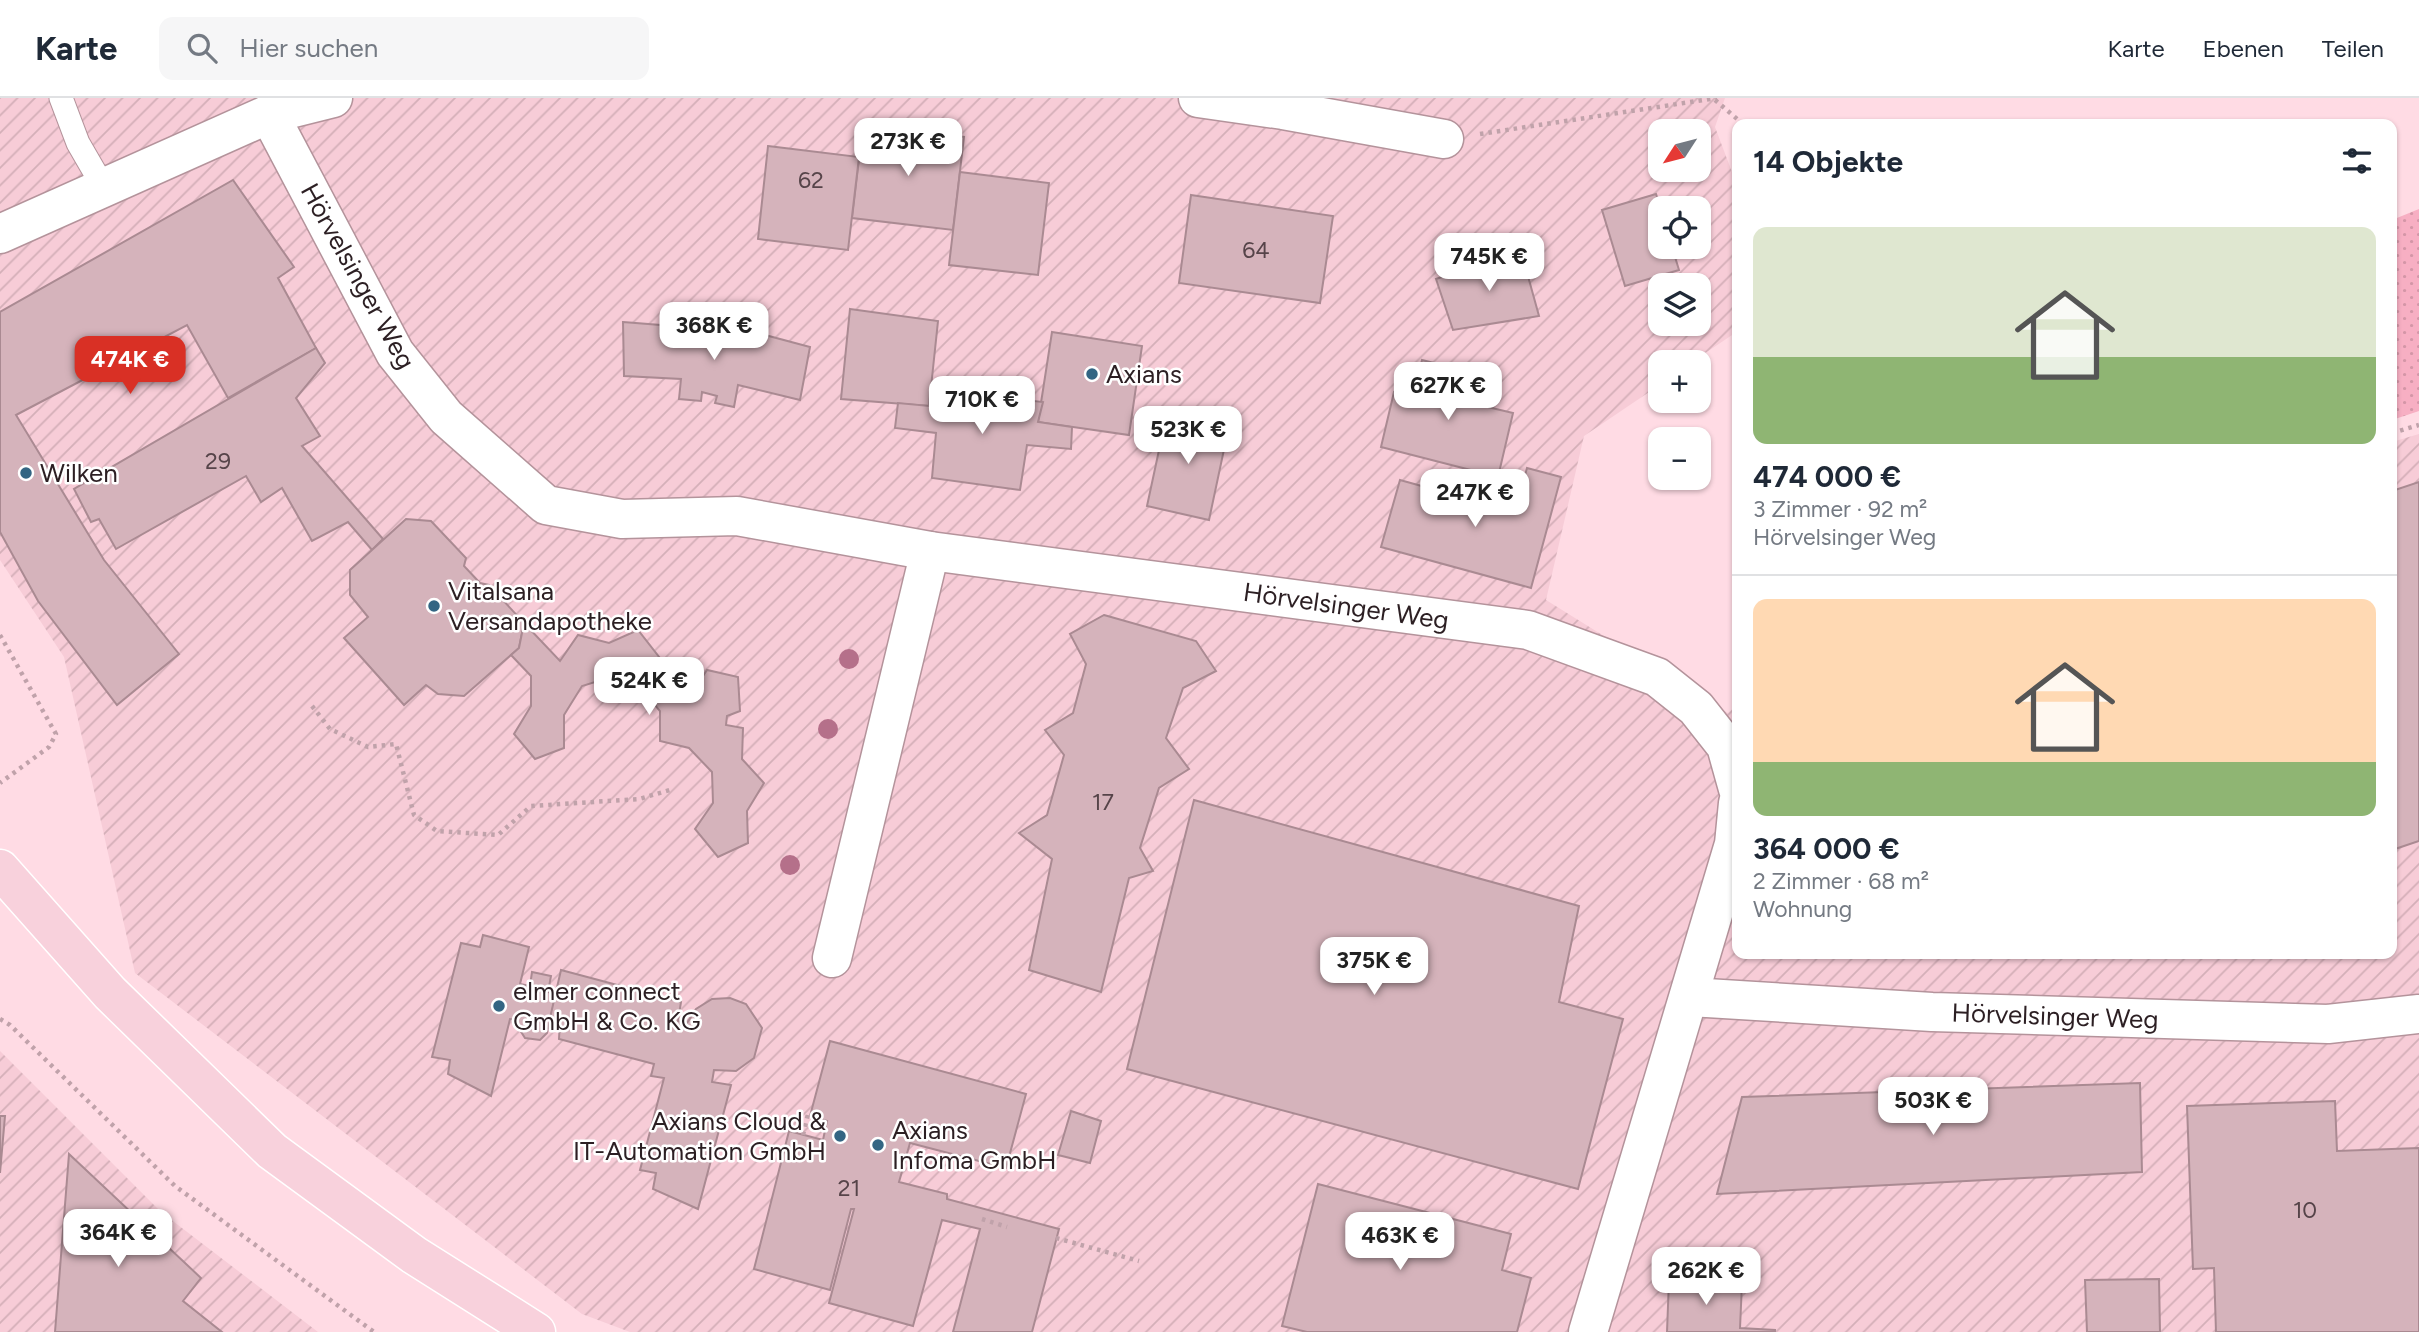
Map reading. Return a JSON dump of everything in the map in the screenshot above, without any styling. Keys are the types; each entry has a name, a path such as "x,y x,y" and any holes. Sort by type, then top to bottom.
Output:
{"main road":[{"path":"0,869 110,993 272,1151 414,1255 536,1332"}],"street":[{"path":"0,234 269,114 333,98"},
{"path":"1198,98 1283,110 1444,139"},
{"name":"Hörvelsinger Weg","path":"269,114 396,353 446,417 546,505 622,519 737,516 930,551 1528,630 1657,677 1732,741"},
{"path":"832,958 930,551"},
{"path":"1588,1332 1732,851"},
{"name":"Hörvelsinger Weg","path":"1690,997 1931,1012 2328,1024 2419,1014"}],"lane":[{"path":"61,98 78,143 104,188"}],"path":[{"path":"1444,139 1716,99 1738,119"},
{"path":"2397,432 2419,425"},
{"path":"0,635 56,734 49,747 0,783"},
{"path":"313,706 330,729 368,747 396,744 414,815 437,831 498,835 531,806 639,799 670,790"},
{"path":"0,1019 175,1186 374,1332"},
{"path":"803,1135 808,1114"},
{"path":"982,1219 1007,1227"},
{"path":"1056,1238 1139,1261"}],"shaded area":[{"path":"0,98 1725,98 1715,127 1732,172 1732,335 1710,350 1648,350 1648,393 1584,436 1546,600 1728,713 1732,709 1732,959 2397,959 2397,441 2419,434 2419,1332 630,1332 582,1314 135,973 64,657 0,560"},
{"path":"2419,209 2419,411 2397,418 2397,218"},
{"path":"0,1051 161,1212 318,1332 0,1332"}],"building":[{"path":"863,125 964,137 953,230 852,218"},
{"path":"768,146 859,157 848,250 758,239"},
{"path":"960,172 1049,183 1038,275 949,265"},
{"name":"Wilken","path":"233,180 294,267 278,278 316,348 228,398 187,325 16,415 104,560 179,654 117,705 38,601 0,532 0,312"},
{"path":"1191,195 1333,216 1320,303 1179,283"},
{"path":"1648,196 1648,259 1676,259 1679,270 1648,273 1648,279 1625,286 1602,210"},
{"path":"1521,251 1539,316 1453,330 1436,279"},
{"path":"850,309 938,321 929,406 841,399"},
{"path":"623,322 673,326 674,333 711,333 761,343 765,335 810,347 800,400 738,385 734,407 715,403 717,396 702,392 701,401 679,399 681,379 624,376"},
{"name":"Axians","path":"1052,332 1142,346 1129,435 1038,422"},
{"name":"Wilken","path":"316,348 325,363 296,398 320,436 302,446 383,539 372,550 348,522 312,541 282,488 261,502 246,476 116,549 99,519 91,522 74,489"},
{"path":"1422,360 1482,375 1475,404 1513,413 1498,477 1381,447 1394,392 1413,397"},
{"path":"930,389 1043,402 1038,422 1072,427 1071,449 1027,445 1020,490 932,478 936,433 895,428 898,403 929,406"},
{"path":"1167,413 1229,426 1209,520 1147,506"},
{"path":"1527,468 1561,477 1531,588 1381,547 1400,480 1515,512"},
{"path":"2419,482 2419,841 2397,848 2397,489"},
{"name":"Vitalsana Versandapotheke","path":"406,519 431,521 466,558 464,566 480,583 489,585 524,623 519,648 464,696 438,694 426,685 404,705 344,638 368,617 350,595 350,570"},
{"path":"1104,615 1196,641 1216,671 1183,688 1166,738 1189,769 1159,788 1140,848 1153,871 1129,878 1101,992 1029,970 1052,859 1019,833 1047,815 1064,755 1045,730 1073,713 1086,664 1070,634"},
{"path":"524,623 560,661 578,635 609,643 638,630 660,658 690,662 689,680 699,682 707,670 738,677 740,711 727,716 726,725 743,728 742,759 764,783 747,811 748,843 718,857 695,829 713,803 712,772 689,748 660,741 660,711 636,682 611,677 582,686 564,715 564,748 535,759 514,734 531,706 531,676 511,655 519,648"},
{"path":"1194,800 1579,906 1559,1002 1623,1019 1578,1189 1127,1069"},
{"name":"elmer connect GmbH & Co. KG","path":"483,935 529,947 520,984 530,986 532,972 551,976 548,992 556,994 547,1033 540,1040 525,1038 518,1027 518,1020 510,1019 491,1096 448,1074 450,1060 432,1057 461,943 480,947"},
{"path":"561,970 681,1002 678,1021 687,1023 696,1009 712,999 730,998 746,1004 762,1028 754,1058 736,1071 714,1070 712,1082 731,1085 698,1209 653,1189 656,1173 640,1170 664,1078 651,1076 654,1064 559,1039 560,1020 550,1018"},
{"path":"830,1041 1026,1094 1006,1168 910,1143 899,1182 947,1194 947,1199 1059,1229 1032,1332 953,1332 980,1229 942,1220 913,1326 829,1303 854,1209 851,1209 830,1290 754,1269 789,1131 823,1140 827,1121 810,1116"},
{"path":"2140,1083 2142,1172 1717,1194 1742,1097"},
{"path":"2335,1101 2337,1151 2419,1148 2419,1332 2216,1332 2214,1268 2193,1269 2187,1106"},
{"path":"1071,1111 1101,1121 1090,1163 1058,1155"},
{"path":"0,1116 5,1116 0,1173"},
{"path":"69,1154 201,1278 183,1301 222,1332 55,1332"},
{"path":"1318,1184 1511,1234 1502,1270 1531,1278 1517,1332 1307,1332 1282,1326"},
{"path":"2159,1279 2160,1332 2087,1332 2085,1280"},
{"path":"1669,1280 1742,1283 1740,1328 1775,1332 1667,1332"}],"place":[{"name":"Axians","path":"1092,374"},
{"name":"Wilken","path":"26,473"},
{"name":"Vitalsana Versandapotheke","path":"434,606"},
{"name":"elmer connect GmbH & Co. KG","path":"499,1006"},
{"name":"Axians Cloud & IT-Automation GmbH","path":"840,1136"},
{"name":"Axians Infoma GmbH","path":"878,1145"}]}
